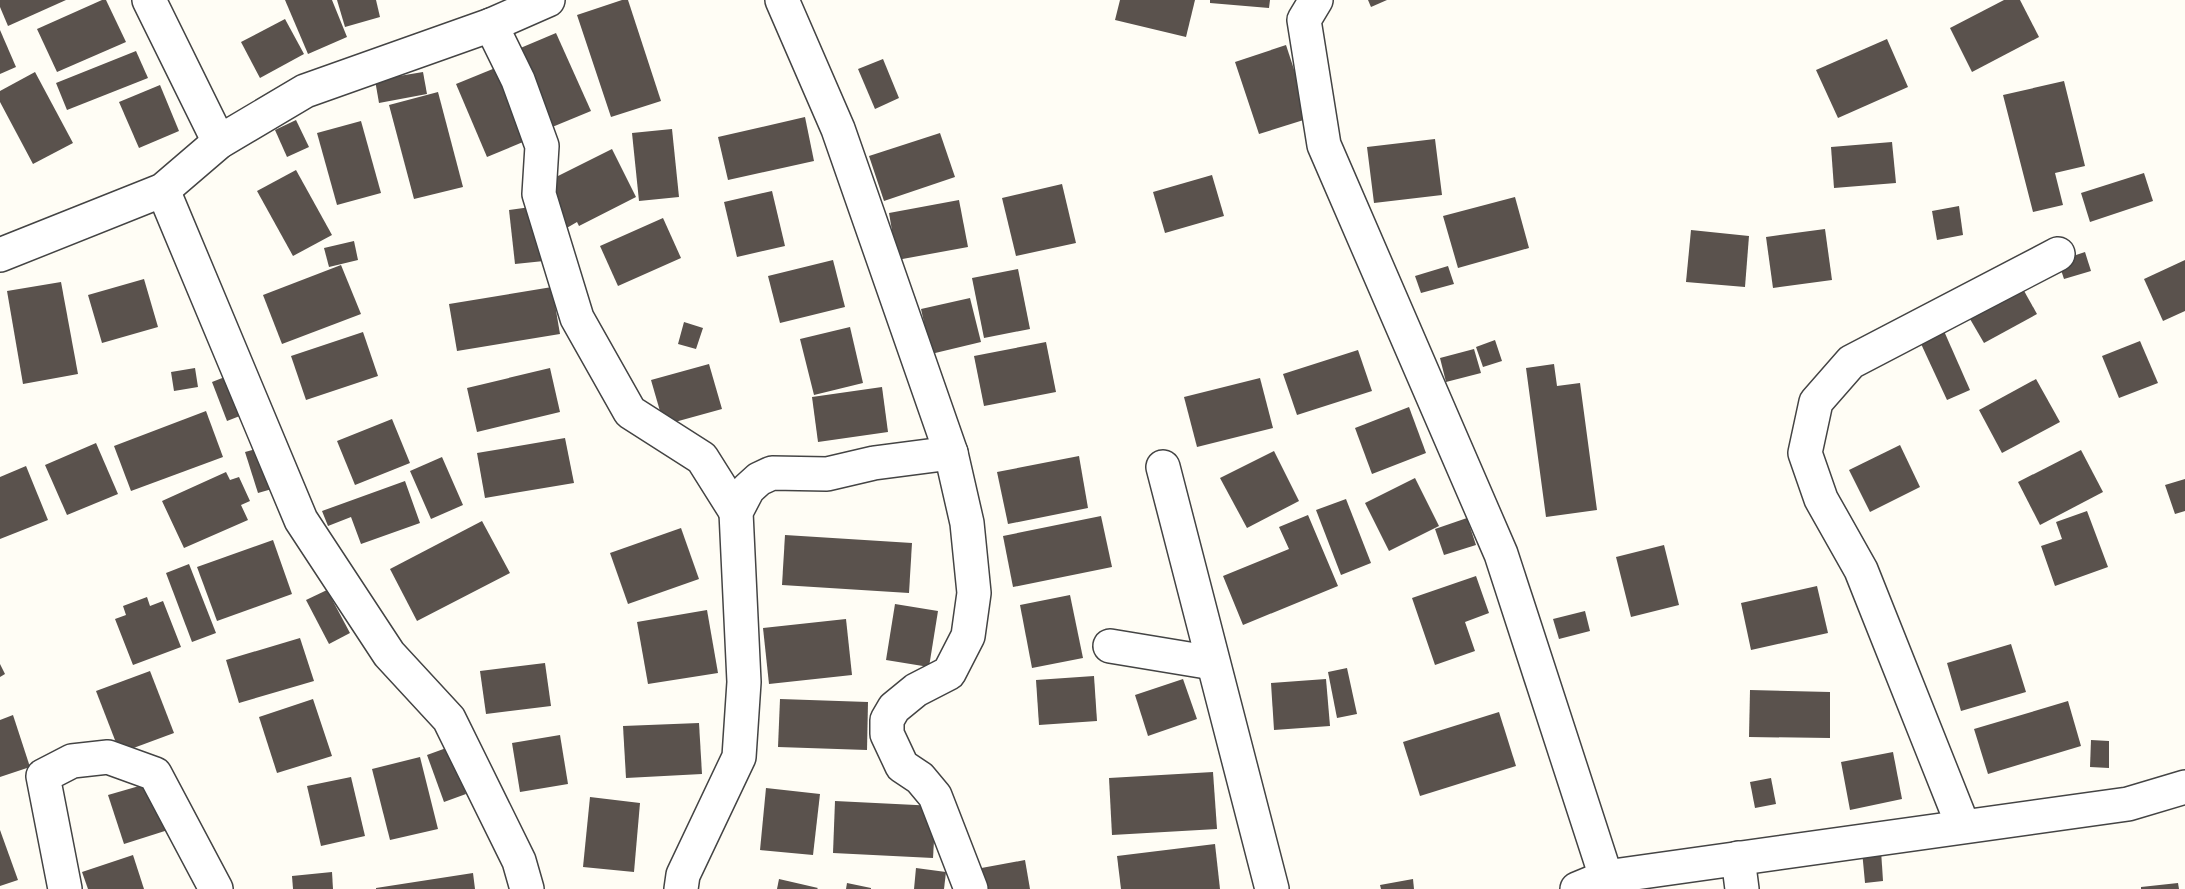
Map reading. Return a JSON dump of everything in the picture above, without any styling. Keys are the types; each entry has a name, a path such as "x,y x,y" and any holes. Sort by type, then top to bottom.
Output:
{"street":[{"path":"148,0 219,142"},
{"path":"0,255 163,190 219,142 305,91 491,25 548,0"},
{"path":"782,0 838,129 951,453 968,523 974,593 968,636 949,673 916,690 894,708 887,720 887,734 902,766 920,778 935,796 970,889"},
{"path":"1316,0 1304,20 1324,145 1501,554 1592,883 1740,873 1963,826 2128,804 2185,787"},
{"path":"491,25 518,80 542,146 539,194 577,318 630,412 702,458 736,512 744,681 739,757 683,874 681,889"},
{"path":"163,190 302,520 388,654 450,719 519,861 527,889"},
{"path":"1963,826 1861,570 1821,498 1805,453 1816,402 1851,362 2058,254"},
{"path":"736,512 748,489 759,479 772,473 827,474 874,463 951,453"},
{"path":"1163,467 1272,889"},
{"path":"1110,646 1213,663"},
{"path":"65,889 43,777 72,761 108,757 155,774 216,889"}],"building":[{"path":"0,0 66,0 8,26 0,7"},
{"path":"106,0 126,42 57,72 37,29"},
{"path":"285,0 332,0 347,37 308,54"},
{"path":"337,0 376,0 380,17 345,27"},
{"path":"628,0 661,101 611,117 577,15"},
{"path":"1120,0 1195,0 1186,37 1115,20"},
{"path":"1210,0 1270,0 1269,8 1210,3"},
{"path":"1368,0 1387,0 1371,7"},
{"path":"2004,0 2020,0 2039,37 1972,72 1950,28"},
{"path":"285,19 304,54 260,78 241,42"},
{"path":"0,30 16,67 0,74"},
{"path":"556,33 591,111 545,130 511,52"},
{"path":"1887,39 1908,87 1838,118 1816,70"},
{"path":"1286,45 1310,118 1259,134 1235,62"},
{"path":"136,51 148,78 67,110 56,83"},
{"path":"883,59 899,98 875,109 858,69"},
{"path":"505,64 535,137 487,157 456,84"},
{"path":"35,72 73,143 33,164 0,102 0,91"},
{"path":"423,72 427,94 379,103 375,80"},
{"path":"2064,81 2085,166 2055,173 2063,205 2033,212 2003,95"},
{"path":"160,85 179,131 139,148 119,102"},
{"path":"438,92 463,187 414,199 389,105"},
{"path":"805,117 814,161 728,180 718,137"},
{"path":"296,120 309,147 287,157 275,130"},
{"path":"361,121 381,193 337,205 317,133"},
{"path":"672,129 679,197 639,201 632,133"},
{"path":"940,133 955,177 884,201 869,156"},
{"path":"1435,139 1442,195 1374,203 1367,147"},
{"path":"1892,142 1896,183 1834,188 1831,147"},
{"path":"612,149 636,197 579,226 577,222 565,229 542,184"},
{"path":"296,170 332,235 293,256 257,191"},
{"path":"2144,173 2153,201 2090,222 2081,193"},
{"path":"1212,175 1224,216 1165,233 1153,192"},
{"path":"1062,184 1076,243 1016,256 1002,198"},
{"path":"772,191 785,246 737,257 724,202"},
{"path":"1515,197 1529,248 1458,268 1443,216"},
{"path":"959,200 968,247 897,260 889,213"},
{"path":"538,206 544,261 515,264 509,210"},
{"path":"1959,206 1963,235 1937,240 1932,211"},
{"path":"663,218 681,258 618,286 600,246"},
{"path":"1825,229 1832,280 1773,288 1766,237"},
{"path":"1691,230 1749,236 1745,287 1686,282"},
{"path":"354,241 358,260 329,267 324,248"},
{"path":"2085,252 2091,271 2064,279 2058,261"},
{"path":"833,260 845,307 780,323 768,276"},
{"path":"2185,260 2185,311 2163,321 2144,279"},
{"path":"341,265 361,314 282,344 263,295"},
{"path":"1448,266 1454,284 1421,293 1415,276"},
{"path":"1018,269 1030,329 984,338 972,278"},
{"path":"144,279 158,327 102,343 88,295"},
{"path":"61,282 78,374 23,384 7,291"},
{"path":"552,287 560,334 457,351 449,304"},
{"path":"2023,289 2037,314 1984,343 1970,319"},
{"path":"970,298 981,342 931,354 921,309"},
{"path":"684,322 703,328 696,349 678,344"},
{"path":"1940,322 1970,390 1947,400 1916,333"},
{"path":"850,327 863,383 814,395 800,339"},
{"path":"363,332 378,376 306,400 291,356"},
{"path":"1495,340 1502,361 1483,367 1476,347"},
{"path":"2140,341 2158,383 2119,398 2102,356"},
{"path":"1046,342 1056,392 984,406 974,356"},
{"path":"1474,349 1481,373 1446,382 1440,358"},
{"path":"1358,350 1372,391 1297,415 1283,374"},
{"path":"709,364 722,409 664,425 651,380"},
{"path":"1554,364 1557,386 1580,383 1597,510 1546,517 1526,368"},
{"path":"195,368 198,387 174,391 171,372"},
{"path":"550,368 560,412 477,432 467,388"},
{"path":"235,373 250,412 227,421 212,382"},
{"path":"1260,378 1273,428 1197,447 1184,397"},
{"path":"2036,379 2060,422 2002,453 1979,410"},
{"path":"882,387 888,432 818,442 812,397"},
{"path":"1409,407 1426,453 1372,474 1355,428"},
{"path":"206,411 223,457 131,491 114,446"},
{"path":"392,419 410,463 355,485 337,441"},
{"path":"565,438 574,483 485,498 477,453"},
{"path":"96,443 118,494 67,515 45,465"},
{"path":"1900,445 1920,487 1870,512 1849,470"},
{"path":"267,446 279,487 258,493 245,452"},
{"path":"2081,450 2103,492 2040,525 2018,482"},
{"path":"1274,451 1299,501 1247,528 1220,478"},
{"path":"1079,456 1088,508 1008,524 997,472"},
{"path":"442,457 463,505 431,519 410,471"},
{"path":"26,466 48,520 0,539 0,477"},
{"path":"226,472 230,480 239,477 250,501 241,505 248,520 184,548 162,501"},
{"path":"1415,478 1439,526 1389,551 1365,503"},
{"path":"2185,479 2185,511 2175,514 2165,485"},
{"path":"405,481 420,523 361,544 351,517 328,526 322,511"},
{"path":"1346,499 1371,563 1341,575 1316,510"},
{"path":"2087,511 2108,567 2055,586 2041,546 2062,539 2056,522"},
{"path":"1308,515 1338,586 1243,625 1223,576 1289,549 1279,527"},
{"path":"1101,516 1112,567 1013,587 1003,536"},
{"path":"1467,518 1476,545 1444,555 1435,529"},
{"path":"482,521 510,573 417,621 390,569"},
{"path":"681,528 699,579 628,604 610,553"},
{"path":"785,535 912,543 909,593 782,585"},
{"path":"273,540 292,594 217,621 197,567"},
{"path":"1664,545 1679,605 1631,617 1616,557"},
{"path":"189,564 216,633 192,642 166,573"},
{"path":"1476,576 1489,613 1465,622 1475,651 1435,665 1412,598"},
{"path":"1817,586 1828,633 1751,650 1741,603"},
{"path":"327,590 350,633 329,644 306,600"},
{"path":"1070,595 1083,658 1032,668 1020,605"},
{"path":"147,597 150,606 163,601 181,647 133,665 115,619 126,615 123,606"},
{"path":"895,604 938,611 929,667 886,660"},
{"path":"707,610 718,673 648,684 637,622"},
{"path":"1585,611 1590,631 1559,639 1553,619"},
{"path":"846,619 852,675 769,684 763,628"},
{"path":"300,638 314,681 239,703 226,660"},
{"path":"2011,644 2026,692 1961,711 1947,663"},
{"path":"545,663 551,706 486,714 480,671"},
{"path":"0,664 5,674 0,677"},
{"path":"1347,668 1357,714 1337,718 1328,672"},
{"path":"150,671 174,733 120,753 96,691"},
{"path":"1094,676 1097,721 1039,725 1036,680"},
{"path":"1183,679 1197,719 1148,736 1135,695"},
{"path":"1326,679 1330,726 1274,730 1271,683"},
{"path":"1750,690 1830,692 1830,738 1749,737"},
{"path":"313,699 332,756 277,773 259,717"},
{"path":"780,699 868,702 867,750 778,747"},
{"path":"2068,701 2081,746 1988,774 1974,729"},
{"path":"1499,712 1516,766 1420,796 1403,742"},
{"path":"13,715 30,767 0,777 0,720"},
{"path":"699,723 702,774 626,778 623,726"},
{"path":"560,735 568,784 520,792 512,743"},
{"path":"2091,740 2109,741 2109,768 2090,767"},
{"path":"449,747 466,794 444,802 427,755"},
{"path":"1893,752 1902,799 1850,810 1841,762"},
{"path":"420,757 438,829 390,840 372,769"},
{"path":"1213,772 1217,829 1112,835 1109,778"},
{"path":"351,777 365,836 321,846 307,786"},
{"path":"1771,778 1776,804 1755,808 1750,782"},
{"path":"153,782 168,830 124,844 108,795"},
{"path":"766,788 820,794 813,855 760,850"},
{"path":"590,797 640,803 634,872 583,867"},
{"path":"835,801 936,806 933,858 833,853"},
{"path":"0,830 18,880 0,886"},
{"path":"1215,844 1220,889 1121,889 1117,856"},
{"path":"1881,850 1883,881 1865,883 1862,851"},
{"path":"133,855 144,889 88,889 82,872"},
{"path":"1025,860 1030,889 979,889 976,869"},
{"path":"916,868 946,872 944,889 914,889"},
{"path":"332,872 333,889 293,889 292,876"},
{"path":"473,873 475,889 376,889 376,888"},
{"path":"779,879 818,888 777,889"},
{"path":"1413,879 1414,889 1381,889 1380,885"},
{"path":"847,883 871,888 871,889 846,889"},
{"path":"2178,883 2179,889 2141,889 2141,887"}]}
